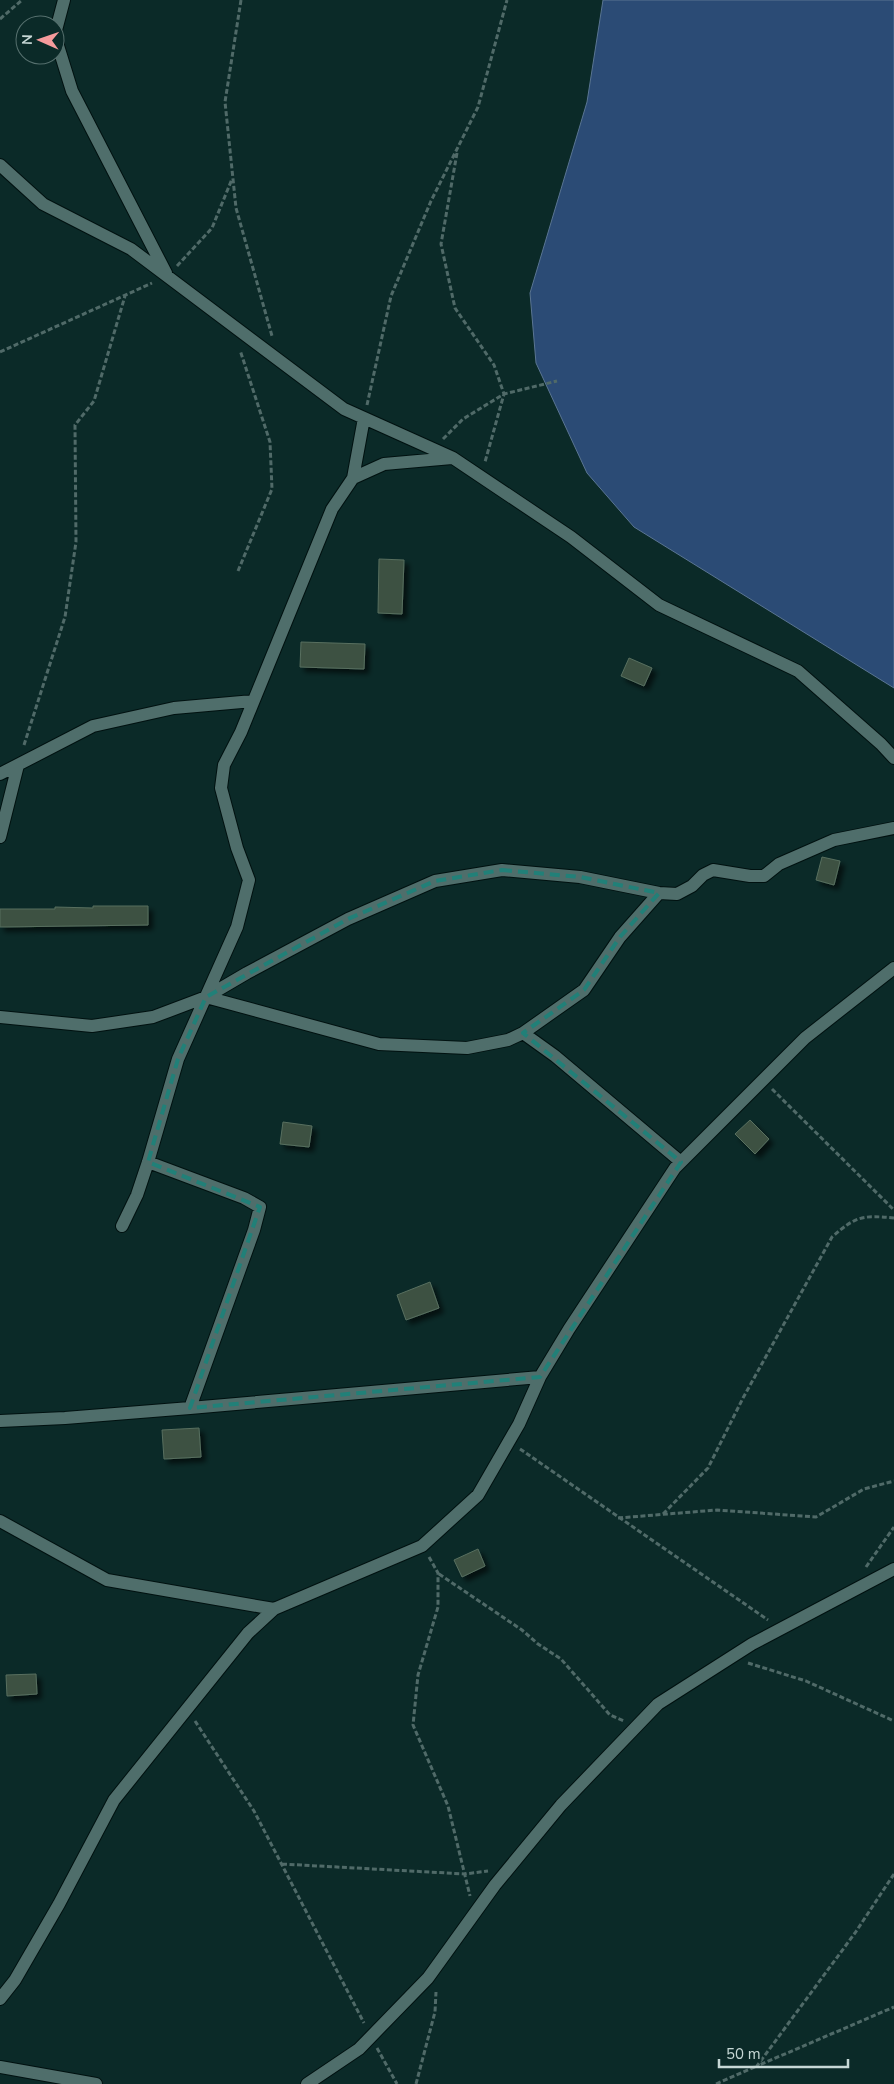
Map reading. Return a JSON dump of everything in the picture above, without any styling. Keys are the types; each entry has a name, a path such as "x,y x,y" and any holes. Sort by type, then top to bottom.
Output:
{"street":[{"path":"60,15 64,0"},
{"path":"64,65 72,91 168,276"},
{"path":"0,165 43,204 131,249 344,409 453,458 571,537 659,605 798,671 881,744 894,758"},
{"path":"122,1226 137,1195 178,1059 237,927 249,880 237,848 221,788 224,765 241,732 332,509 352,478 364,418"},
{"path":"352,478 384,464 453,458"},
{"path":"0,774 93,726 174,708 253,702"},
{"path":"0,837 18,765"},
{"path":"0,1017 92,1026 153,1017 206,998 246,973 348,919 436,881 502,870 580,877 659,893 677,894 692,886 703,875 714,870 750,876 764,876 779,864 834,840 894,828"},
{"path":"206,998 379,1044 467,1048 508,1040 524,1033 584,990 620,937 659,893"},
{"path":"0,1999 15,1980 59,1904 114,1800 248,1633 274,1609 422,1546 478,1495 510,1441 540,1377 569,1328 675,1168 805,1038 894,968"},
{"path":"524,1033 555,1056 681,1162"},
{"path":"148,1162 244,1198 260,1207 254,1230 190,1408"},
{"path":"0,1421 190,1408 540,1377"},
{"path":"0,1521 107,1580 274,1609"},
{"path":"307,2084 360,2049 428,1978 509,1868 561,1805 658,1704 780,1629 894,1569"},
{"path":"0,2067 96,2084"}],"path":[{"path":"0,20 22,0"},
{"path":"241,0 225,102 232,178 236,208 278,360"},
{"path":"364,418 391,296 432,201 478,107 507,0"},
{"path":"458,147 440,244 455,308 494,365 504,394 481,477"},
{"path":"0,352 168,276 212,228 232,178"},
{"path":"18,765 65,617 76,542 75,425 94,401 125,296"},
{"path":"231,324 270,442 272,489 238,571"},
{"path":"433,449 463,419 504,394 557,382"},
{"path":"762,1080 894,1210"},
{"path":"663,1514 708,1468 743,1398 832,1237 852,1220 872,1216 894,1218"},
{"path":"510,1441 780,1629"},
{"path":"618,1518 717,1510 816,1517 864,1488 894,1481"},
{"path":"866,1568 894,1527"},
{"path":"422,1546 438,1573 522,1630 538,1644 561,1658 610,1716 637,1726"},
{"path":"438,1573 438,1607 418,1675 413,1725 448,1806 475,1913"},
{"path":"730,1658 806,1681 894,1721"},
{"path":"187,1708 254,1811 397,2084"},
{"path":"282,1864 465,1874 509,1868"},
{"path":"757,2066 855,1933 894,1874"},
{"path":"416,2084 435,2012 437,1966"},
{"path":"716,2084 894,2007"}],"highlighted area":[{"path":"502,870 580,877 659,893 620,937 584,990 523,1033 681,1162 540,1377 190,1408 260,1207 148,1162 178,1059 206,997 348,919 435,881"}],"water":[{"path":"603,0 894,0 894,688 634,527 587,473 536,363 530,293 587,102"}],"building":[{"path":"379,559 404,560 402,614 378,613"},
{"path":"301,642 365,644 364,669 300,667"},
{"path":"629,658 652,668 644,686 621,676"},
{"path":"822,857 840,861 834,885 816,880"},
{"path":"93,906 148,906 148,925 0,927 0,909 93,908"},
{"path":"750,1120 769,1139 755,1154 735,1134"},
{"path":"283,1122 312,1126 309,1147 280,1144"},
{"path":"430,1282 439,1308 406,1320 397,1295"},
{"path":"199,1428 201,1457 164,1459 162,1430"},
{"path":"478,1549 485,1566 462,1577 454,1560"},
{"path":"36,1674 37,1694 7,1696 6,1675"}]}
